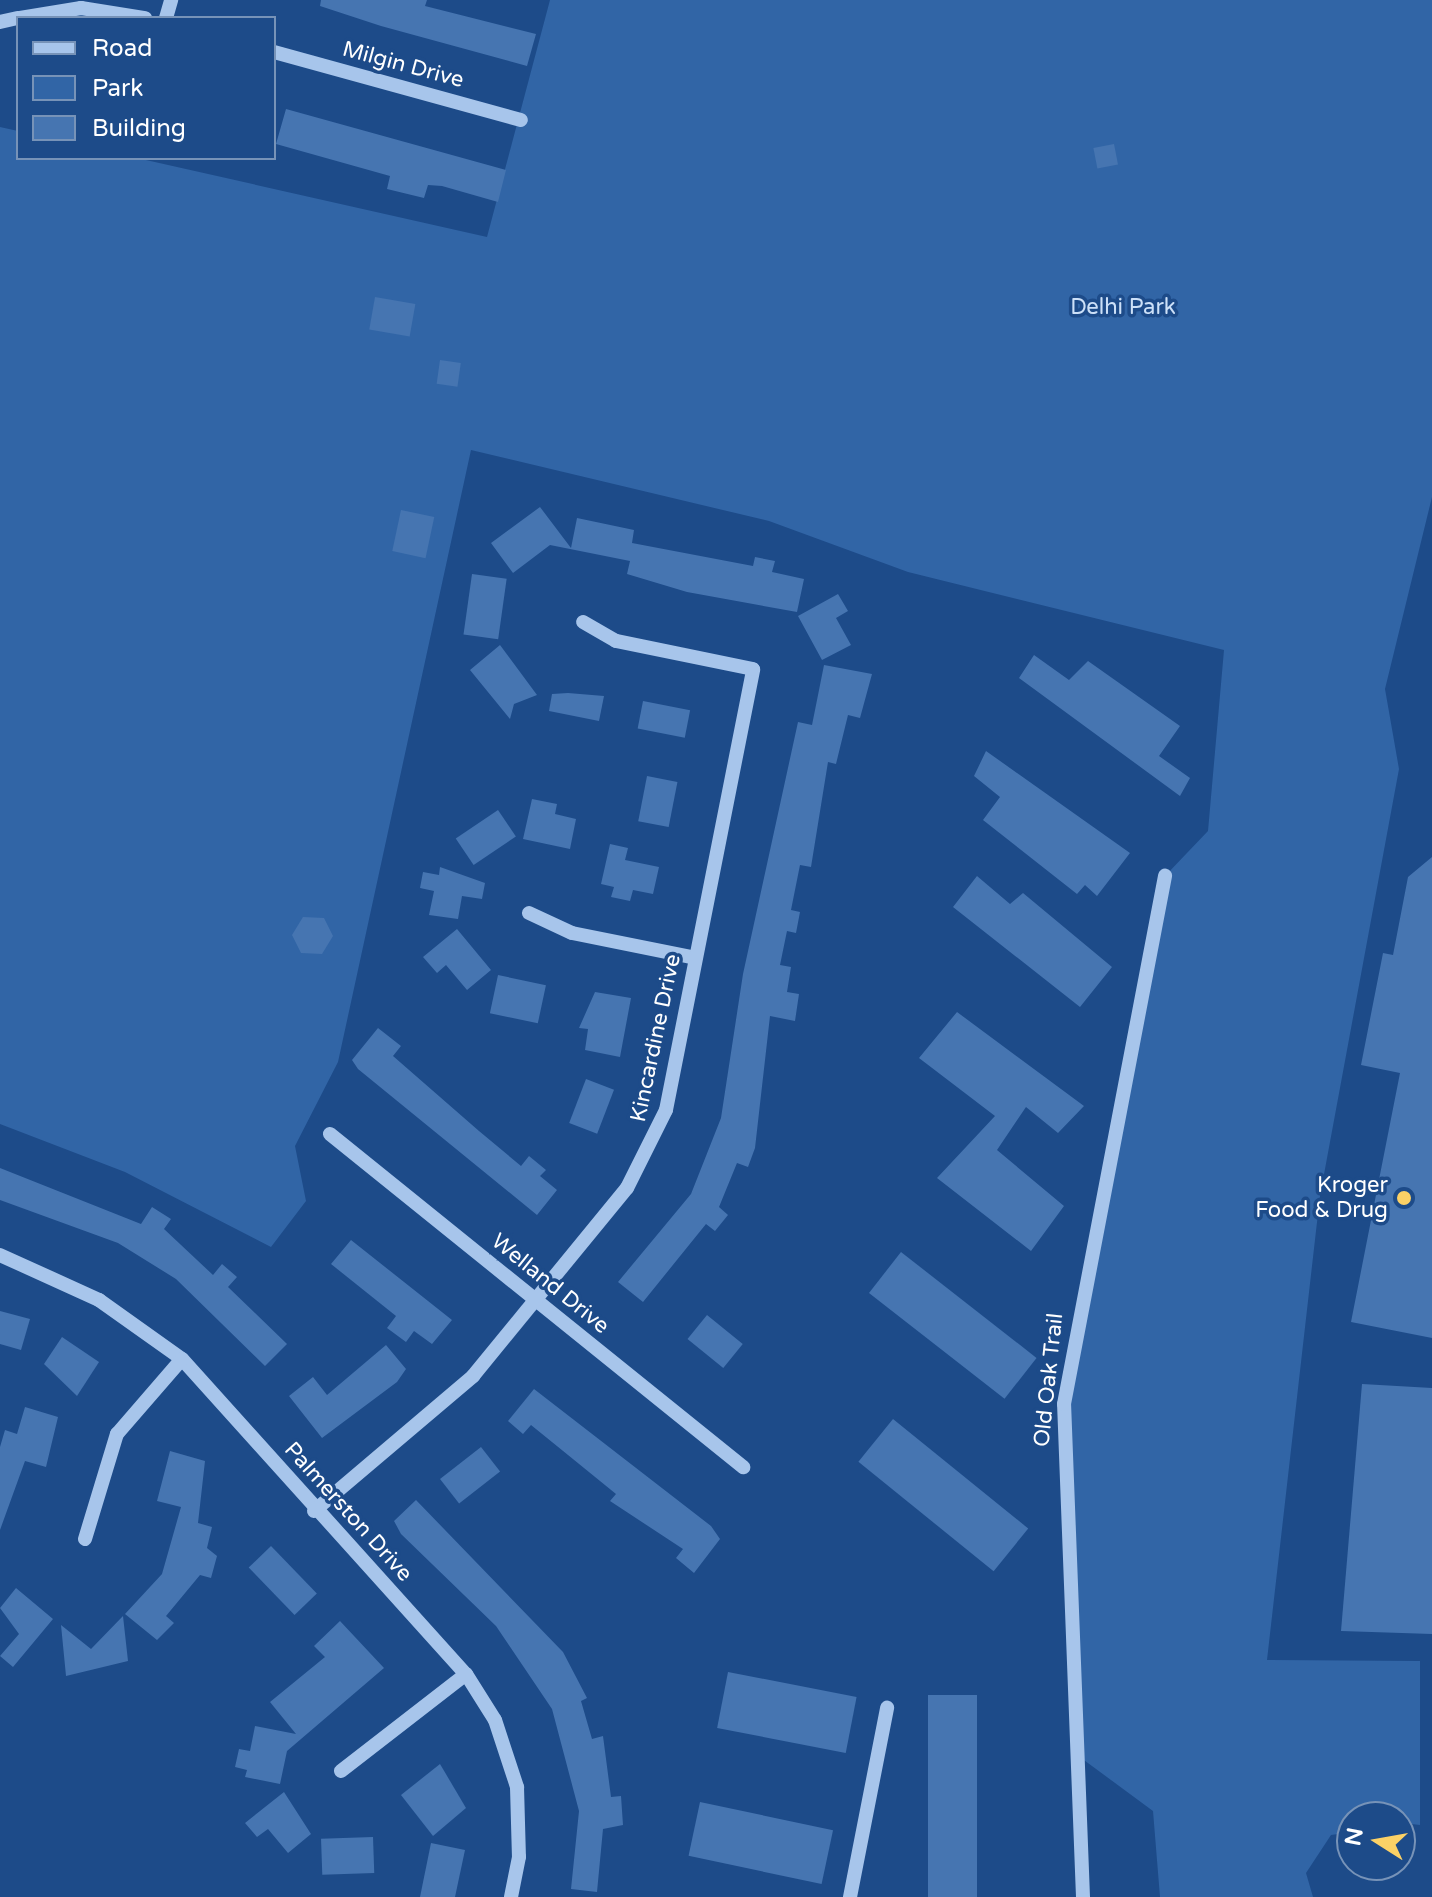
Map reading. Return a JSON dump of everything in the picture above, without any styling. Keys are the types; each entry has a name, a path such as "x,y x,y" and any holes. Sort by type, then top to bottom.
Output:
{"street":[{"path":"31,16 81,8 132,16"},
{"name":"Milgin Drive","path":"276,53 521,120"},
{"name":"Kincardine Drive","path":"314,1511 435,1413 535,1301 627,1188 657,1138 753,669 616,641 583,622"},
{"name":"Old Oak Trail","path":"1083,1897 1064,1404 1165,876"},
{"path":"529,913 572,933 696,958"},
{"name":"Welland Drive","path":"330,1134 743,1467"},
{"name":"Palmerston Drive","path":"0,1255 99,1300 182,1359 314,1511 466,1674 495,1720 517,1787 519,1857 511,1897"},
{"path":"85,1539 117,1434 182,1359"},
{"path":"341,1771 466,1674"},
{"path":"850,1897 887,1708"}],"green space":[{"name":"Delhi Park","path":"550,0 1432,0 1432,497 1385,689 1399,769 1320,1196 1267,1660 1420,1661 1420,1825 1416,1825 1416,1801 1336,1801 1336,1834 1331,1835 1306,1873 1313,1897 1160,1897 1153,1811 1073,1752 1064,1404 1165,876 1208,831 1224,650 908,572 769,521 471,450 338,1062 295,1146 306,1201 271,1247 125,1172 0,1124 0,127 16,131 16,160 146,160 487,237"}],"building":[{"path":"321,0 427,0 425,6 536,34 527,66 381,26 320,6"},
{"path":"286,109 506,170 498,202 442,186 428,185 424,198 387,189 390,176 276,144"},
{"path":"1114,144 1118,165 1097,169 1093,148"},
{"path":"375,297 415,304 410,337 369,329"},
{"path":"440,360 461,363 457,387 437,384"},
{"path":"540,507 571,548 577,518 634,530 632,543 753,566 755,557 775,561 772,572 804,579 797,612 687,592 627,574 630,561 550,545 513,573 491,543"},
{"path":"401,510 434,517 426,558 392,551"},
{"path":"472,574 507,579 498,639 464,634"},
{"path":"838,594 848,611 836,618 851,645 822,660 798,616"},
{"path":"500,645 537,695 514,704 510,719 470,670"},
{"path":"1034,655 1069,680 1088,661 1180,726 1159,756 1190,778 1180,796 1019,678"},
{"path":"824,665 872,674 860,718 848,715 836,764 828,762 811,867 800,865 791,910 800,912 796,933 787,931 780,965 791,967 787,992 799,994 795,1021 770,1016 755,1148 748,1167 737,1163 719,1207 728,1215 715,1231 706,1224 643,1302 618,1282 691,1194 721,1118 743,974 798,722 812,725"},
{"path":"552,694 604,696 599,721 549,711"},
{"path":"643,701 690,710 685,738 638,728"},
{"path":"986,751 1130,853 1097,896 1085,885 1077,894 983,820 1000,797 974,776"},
{"path":"647,776 677,782 669,827 638,821"},
{"path":"532,799 557,804 555,814 576,819 570,849 523,839"},
{"path":"498,810 516,837 474,865 456,839"},
{"path":"610,844 628,848 625,860 659,867 653,894 633,890 630,901 611,897 614,887 601,884"},
{"name":"Kroger Food & Drug","path":"1432,857 1432,1338 1351,1322 1400,1073 1361,1065 1383,953 1393,955 1408,877"},
{"path":"440,867 485,883 482,899 462,896 458,919 429,915 434,891 420,888 423,872 439,875"},
{"path":"977,876 1010,904 1023,893 1112,967 1080,1007 953,907"},
{"path":"303,917 324,918 333,936 322,954 301,953 292,935"},
{"path":"457,929 491,970 467,990 446,965 437,973 423,957"},
{"path":"498,975 546,985 538,1023 490,1013"},
{"path":"595,992 631,998 620,1057 585,1050 588,1029 579,1028"},
{"path":"957,1012 1084,1106 1058,1133 1026,1107 997,1150 1064,1206 1031,1251 937,1178 995,1116 919,1058"},
{"path":"378,1028 401,1046 393,1056 479,1131 521,1166 529,1156 546,1170 540,1176 557,1190 537,1215 358,1069 352,1060"},
{"path":"586,1079 614,1090 597,1134 569,1123"},
{"path":"0,1168 141,1224 152,1207 171,1219 164,1229 213,1275 222,1264 237,1277 228,1287 287,1344 265,1366 176,1279 118,1243 0,1200"},
{"path":"351,1240 452,1320 432,1344 414,1331 406,1342 387,1328 396,1316 331,1264"},
{"path":"901,1252 1037,1358 1005,1399 869,1293"},
{"path":"0,1311 30,1319 21,1350 0,1344"},
{"path":"707,1315 743,1344 723,1368 687,1339"},
{"path":"62,1337 99,1362 77,1396 44,1364"},
{"path":"386,1345 406,1369 397,1382 322,1438 289,1396 313,1377 327,1395"},
{"path":"1362,1384 1432,1388 1432,1634 1341,1631"},
{"path":"534,1389 711,1526 720,1539 694,1573 676,1558 683,1549 610,1501 616,1494 531,1425 523,1434 508,1421"},
{"path":"25,1407 58,1417 46,1467 25,1461 0,1530 0,1447 5,1430 17,1434"},
{"path":"893,1419 1028,1529 994,1571 858,1462"},
{"path":"481,1447 500,1471 459,1503 440,1479"},
{"path":"170,1451 205,1461 198,1523 212,1527 207,1548 217,1556 211,1578 200,1575 166,1616 174,1623 157,1640 125,1614 162,1574 181,1507 157,1501"},
{"path":"416,1500 563,1652 587,1698 581,1701 592,1739 603,1736 611,1797 621,1796 623,1825 603,1829 597,1892 571,1889 579,1811 552,1709 496,1626 401,1534 394,1521"},
{"path":"271,1546 317,1593 295,1615 249,1568"},
{"path":"16,1588 53,1619 13,1667 0,1656 19,1634 0,1608"},
{"path":"123,1616 128,1661 66,1676 61,1625 91,1649"},
{"path":"340,1621 384,1668 287,1751 280,1784 245,1777 247,1770 235,1767 239,1749 250,1751 255,1726 296,1734 270,1702 325,1657 314,1646"},
{"path":"728,1672 857,1697 846,1753 717,1728"},
{"path":"928,1695 977,1695 977,1897 928,1897"},
{"path":"440,1764 466,1808 433,1836 401,1795"},
{"path":"284,1792 311,1834 288,1853 268,1829 257,1837 245,1823"},
{"path":"700,1802 833,1830 822,1884 689,1856"},
{"path":"373,1837 374,1873 322,1875 321,1839"},
{"path":"431,1843 465,1850 455,1897 420,1897"}],"place":[{"name":"Kroger Food & Drug","path":"1404,1198"}]}
